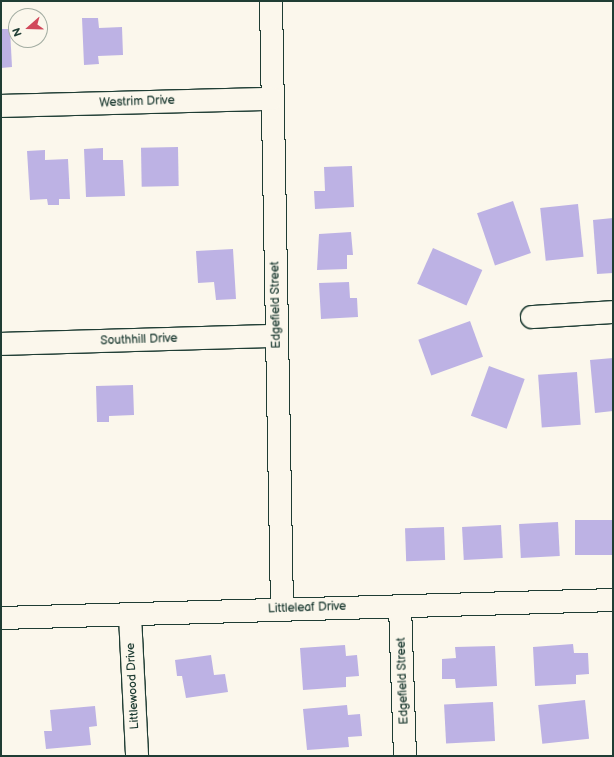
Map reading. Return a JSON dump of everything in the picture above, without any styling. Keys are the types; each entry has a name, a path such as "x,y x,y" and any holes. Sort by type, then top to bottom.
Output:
{"street":[{"name":"Edgefield Street","path":"271,1 282,608"},
{"name":"Westrim Drive","path":"1,106 272,98"},
{"path":"532,317 613,312"},
{"name":"Southhill Drive","path":"1,344 276,336"},
{"name":"Littleleaf Drive","path":"1,618 130,616 282,608 613,600"},
{"name":"Edgefield Street","path":"400,606 405,756"},
{"name":"Littlewood Drive","path":"130,616 137,756"}],"building":[{"path":"82,18 98,18 99,28 122,27 123,55 98,56 99,64 84,65"},
{"path":"1,29 8,29 8,48 11,48 12,67 1,68"},
{"path":"178,147 179,186 142,187 141,148"},
{"path":"103,148 103,160 123,160 125,196 86,197 84,149"},
{"path":"45,150 45,160 68,159 70,199 59,199 59,205 48,205 47,199 30,200 27,151"},
{"path":"352,166 354,207 315,209 314,191 325,191 324,167"},
{"path":"513,201 531,253 495,265 477,213"},
{"path":"578,204 584,257 546,261 540,208"},
{"path":"613,218 613,273 597,274 593,220"},
{"path":"351,232 353,255 347,255 347,269 317,270 319,234"},
{"path":"433,248 482,270 466,306 417,284"},
{"path":"233,249 236,299 216,300 214,282 198,283 196,251"},
{"path":"349,282 350,298 357,298 358,317 321,319 319,283"},
{"path":"470,321 483,357 431,376 418,340"},
{"path":"613,358 613,411 595,413 590,360"},
{"path":"489,366 525,379 507,429 471,416"},
{"path":"577,372 581,425 542,428 538,375"},
{"path":"133,385 134,415 109,416 109,422 97,422 96,386"},
{"path":"575,520 613,520 613,555 575,555"},
{"path":"558,522 560,556 521,558 519,524"},
{"path":"501,525 503,558 464,560 462,527"},
{"path":"444,527 445,560 406,561 405,528"},
{"path":"573,644 574,653 588,653 589,674 576,675 576,684 535,686 533,647"},
{"path":"345,645 346,656 357,655 359,676 346,677 346,687 303,690 300,648"},
{"path":"495,646 497,686 456,688 455,679 442,679 442,659 456,658 455,647"},
{"path":"211,655 214,675 225,674 228,692 186,698 182,676 177,676 175,660"},
{"path":"585,700 589,739 542,744 538,705"},
{"path":"493,702 495,741 446,744 444,705"},
{"path":"347,705 348,715 360,714 362,736 348,737 349,747 307,750 303,709"},
{"path":"95,706 97,726 89,727 91,745 46,749 44,731 52,731 50,710"}]}
